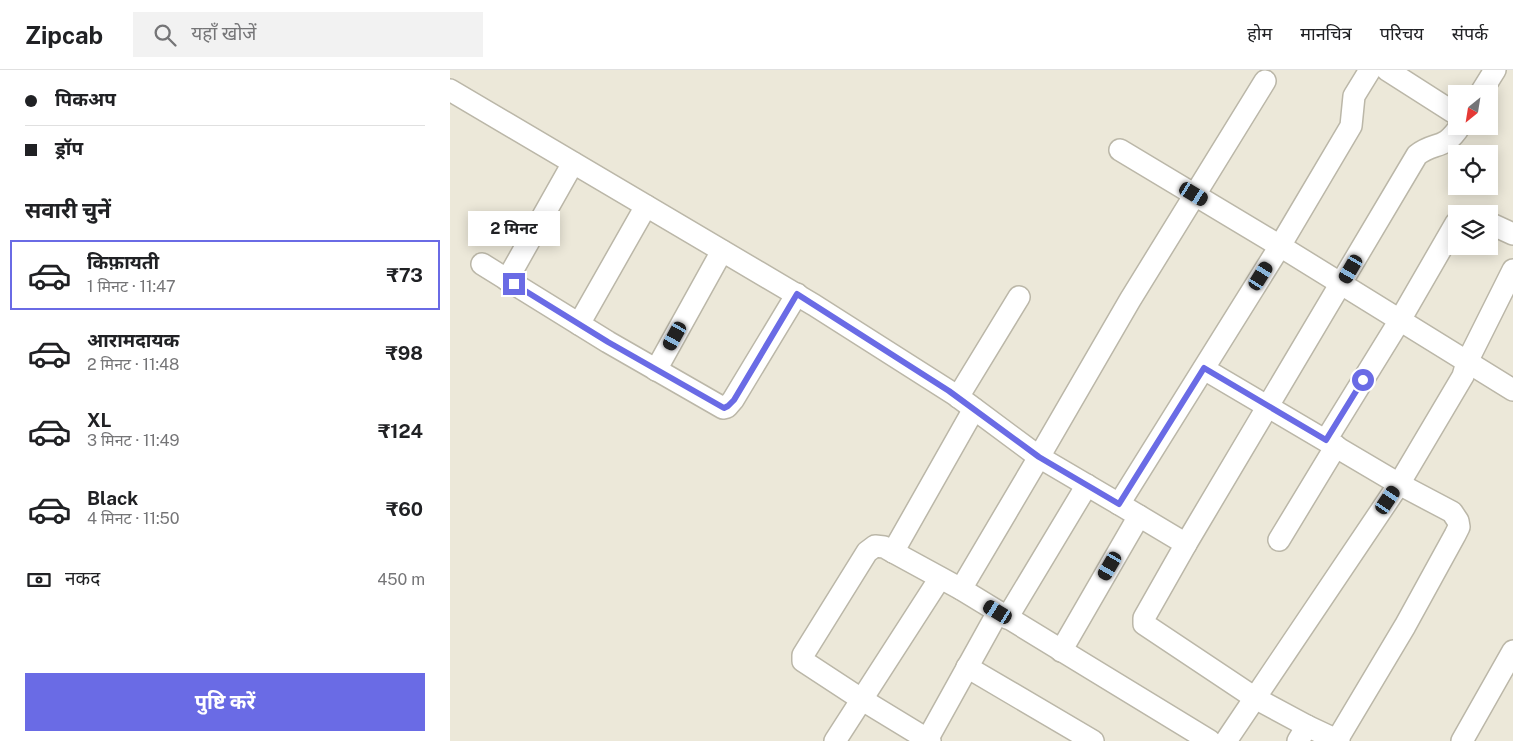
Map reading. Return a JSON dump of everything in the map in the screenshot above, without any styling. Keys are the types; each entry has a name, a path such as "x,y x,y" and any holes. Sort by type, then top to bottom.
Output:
{"street":[{"path":"1119,504 1280,246 1351,126 1354,96 1370,70"},
{"path":"1387,70 1448,109"},
{"path":"1486,85 1496,70"},
{"path":"960,589 1130,300 1265,82"},
{"path":"450,90 797,294 966,403 1039,457 1186,544"},
{"path":"1204,368 1268,406 1331,443 1398,484 1452,512 1458,520 1459,527 1405,626 1338,740 1302,734 1255,698 1144,624 1144,618 1186,544 1268,406 1341,285 1417,155 1445,144 1454,135"},
{"path":"1120,150 1513,390"},
{"path":"507,280 573,163"},
{"path":"579,324 646,206"},
{"path":"1498,227 1513,234"},
{"path":"1279,540 1331,443 1448,237"},
{"path":"656,370 722,251"},
{"path":"482,264 656,370 717,406 724,408 734,400 797,294"},
{"path":"1226,741 1398,484 1463,376 1467,362 1513,270"},
{"path":"893,552 1019,297"},
{"path":"1086,485 1003,615 967,667 928,740 803,661 803,655 871,548 879,546 960,589 1003,615 1061,651 1210,741"},
{"path":"1061,651 1139,516"},
{"path":"835,741 940,578"},
{"path":"1462,741 1513,652"},
{"path":"967,667 1093,741"}],"route":[{"path":"514,284 721,408 727,407 734,400 797,294 958,397 1039,457 1119,504 1204,368 1326,440 1363,380"}]}
